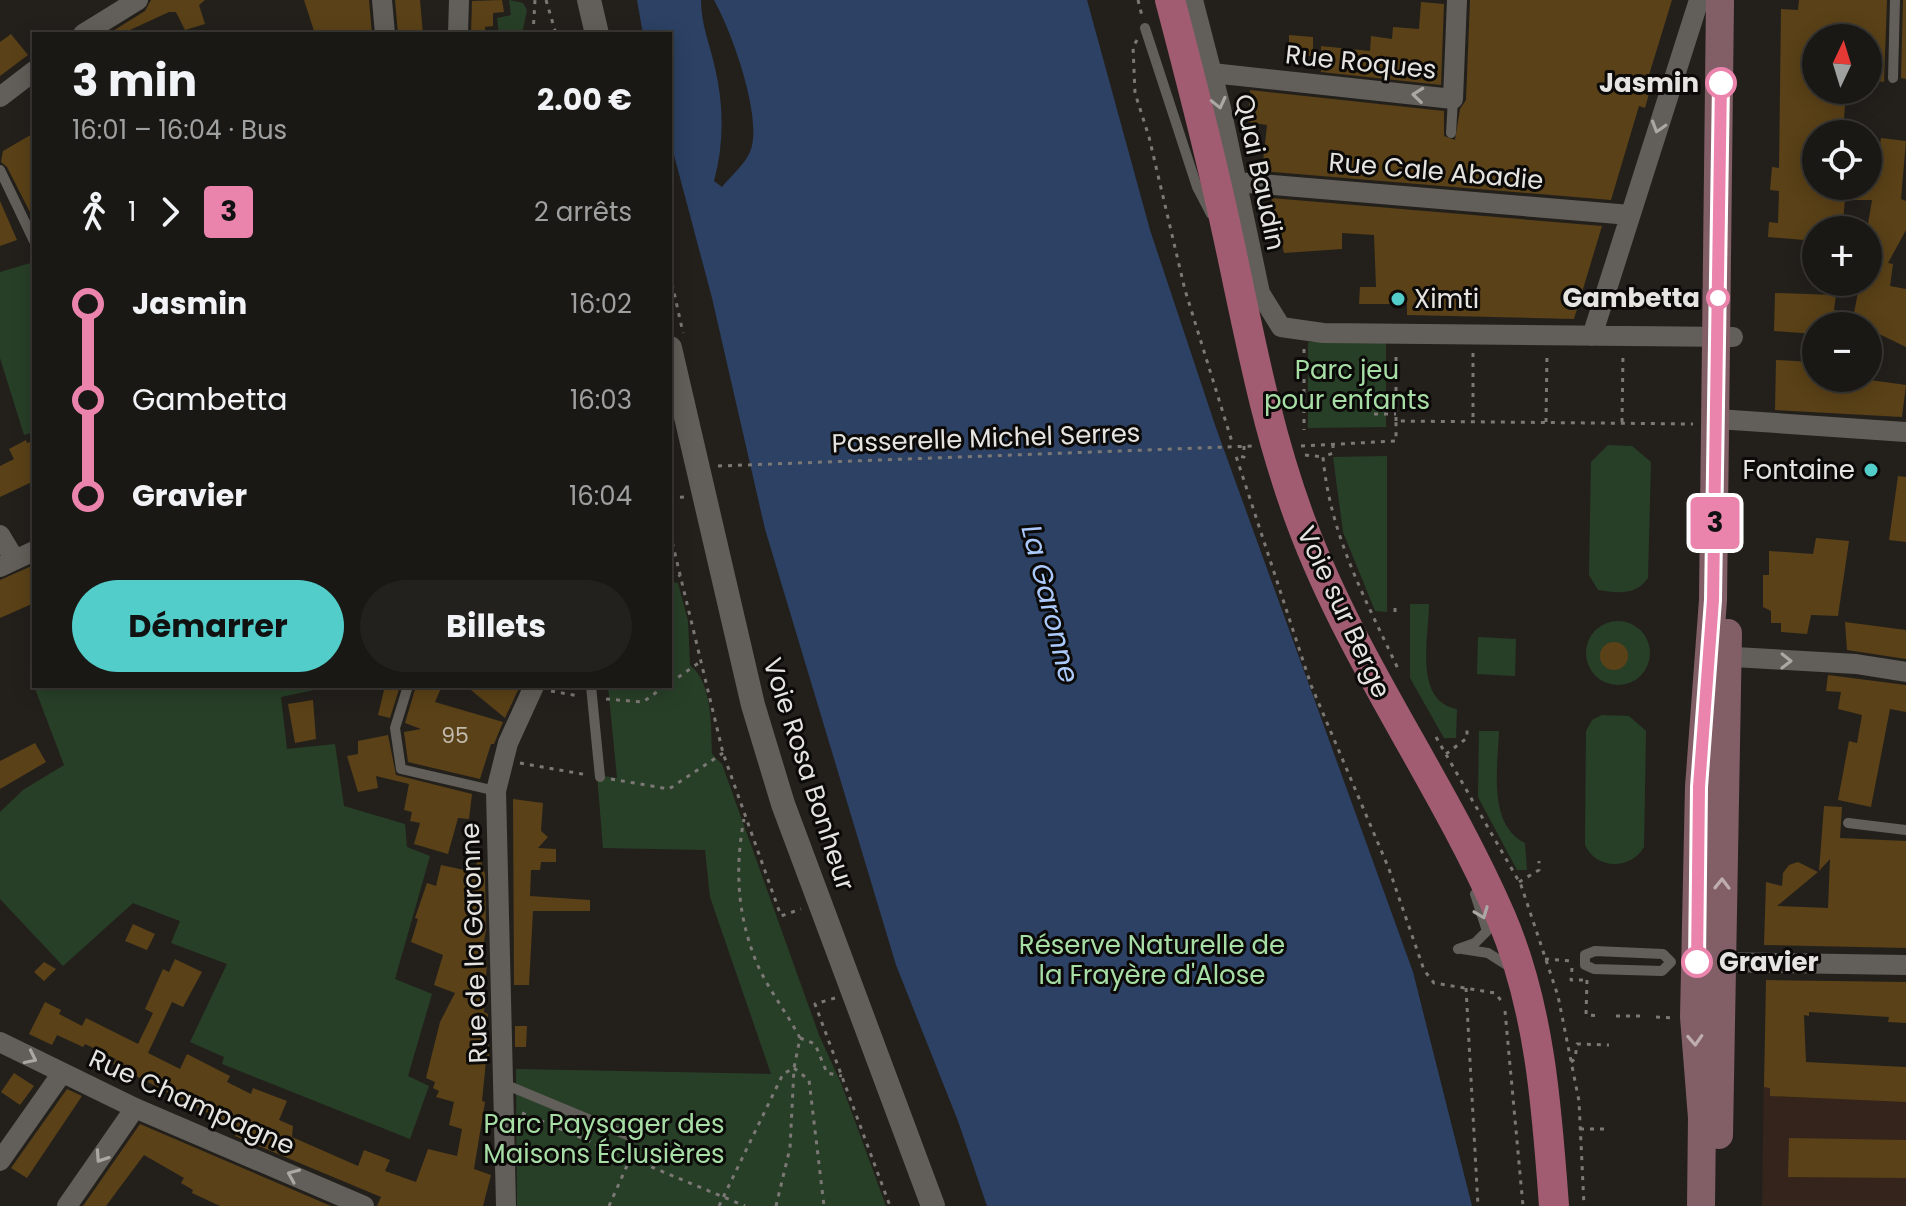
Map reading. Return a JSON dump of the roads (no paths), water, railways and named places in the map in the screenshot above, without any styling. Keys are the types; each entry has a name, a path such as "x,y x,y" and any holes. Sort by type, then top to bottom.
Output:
{"main road":[{"name":"Voie sur Berge","path":"1170,0 1225,221 1270,431 1301,522 1330,595 1474,861 1502,919 1524,983 1543,1085 1554,1206"},
{"path":"1720,0 1726,337"},
{"path":"1701,1206 1702,1118 1694,1017 1718,656 1717,421 1726,337 1740,0"},
{"path":"1696,962 1718,1206"}],"street":[{"path":"86,32 138,0"},
{"path":"382,0 385,32"},
{"path":"458,32 459,0"},
{"path":"589,0 597,32"},
{"name":"Quai Baudin","path":"1193,0 1260,293 1277,323 1288,330 1304,332 1592,336"},
{"name":"Rue Roques","path":"1212,73 1453,99 1457,0"},
{"path":"1699,0 1592,336 1726,337"},
{"path":"0,97 32,73"},
{"name":"Rue Cale Abadie","path":"1237,182 1630,215"},
{"name":"Voie Rosa Bonheur","path":"677,342 753,705 770,761 933,1206"},
{"path":"1717,421 1906,431"},
{"path":"0,535 16,559"},
{"path":"1718,656 1856,664 1906,672"},
{"name":"Rue de la Garonne","path":"508,1205 496,791 508,743 533,688"},
{"path":"1696,962 1906,965"},
{"name":"Rue Champagne","path":"0,1042 135,1108 364,1206"},
{"path":"0,1161 62,1073"},
{"path":"67,1206 135,1108"}],"lane":[{"path":"1893,78 1895,0"},
{"path":"1145,28 1197,187 1213,217 1225,221"},
{"path":"1451,133 1453,99"},
{"path":"0,170 32,237"},
{"path":"407,688 395,728 401,769 496,791"},
{"path":"591,688 600,777"},
{"path":"1848,823 1906,830"},
{"path":"1474,861 1471,879 1487,931 1475,943 1458,949 1494,956 1514,969 1524,983"},
{"path":"1595,951 1663,954 1696,962 1662,971 1594,969 1585,965 1585,955 1595,951"},
{"path":"504,1095 634,1138"}],"water":[{"name":"Réserve Naturelle de la Frayère d'Alose","path":"637,0 701,0 720,96 722,125 714,181 722,187 750,152 753,119 737,53 714,0 1087,0 1150,230 1215,425 1413,972 1472,1206 987,1206 958,1121 896,965 765,529 712,298 672,148 672,32 643,32"}],"place":[{"name":"Jasmin","path":"1721,83"},
{"name":"Gambetta","path":"1718,298"},
{"name":"Ximti","path":"1398,299"},
{"name":"Fontaine","path":"1871,470"},
{"name":"Gravier","path":"1697,962"}],"park label":[{"name":"Parc jeu pour enfants","path":"1347,385"},
{"name":"Parc Paysager des Maisons Éclusières","path":"604,1139"}],"water label":[{"name":"La Garonne","path":"1050,604"}]}
